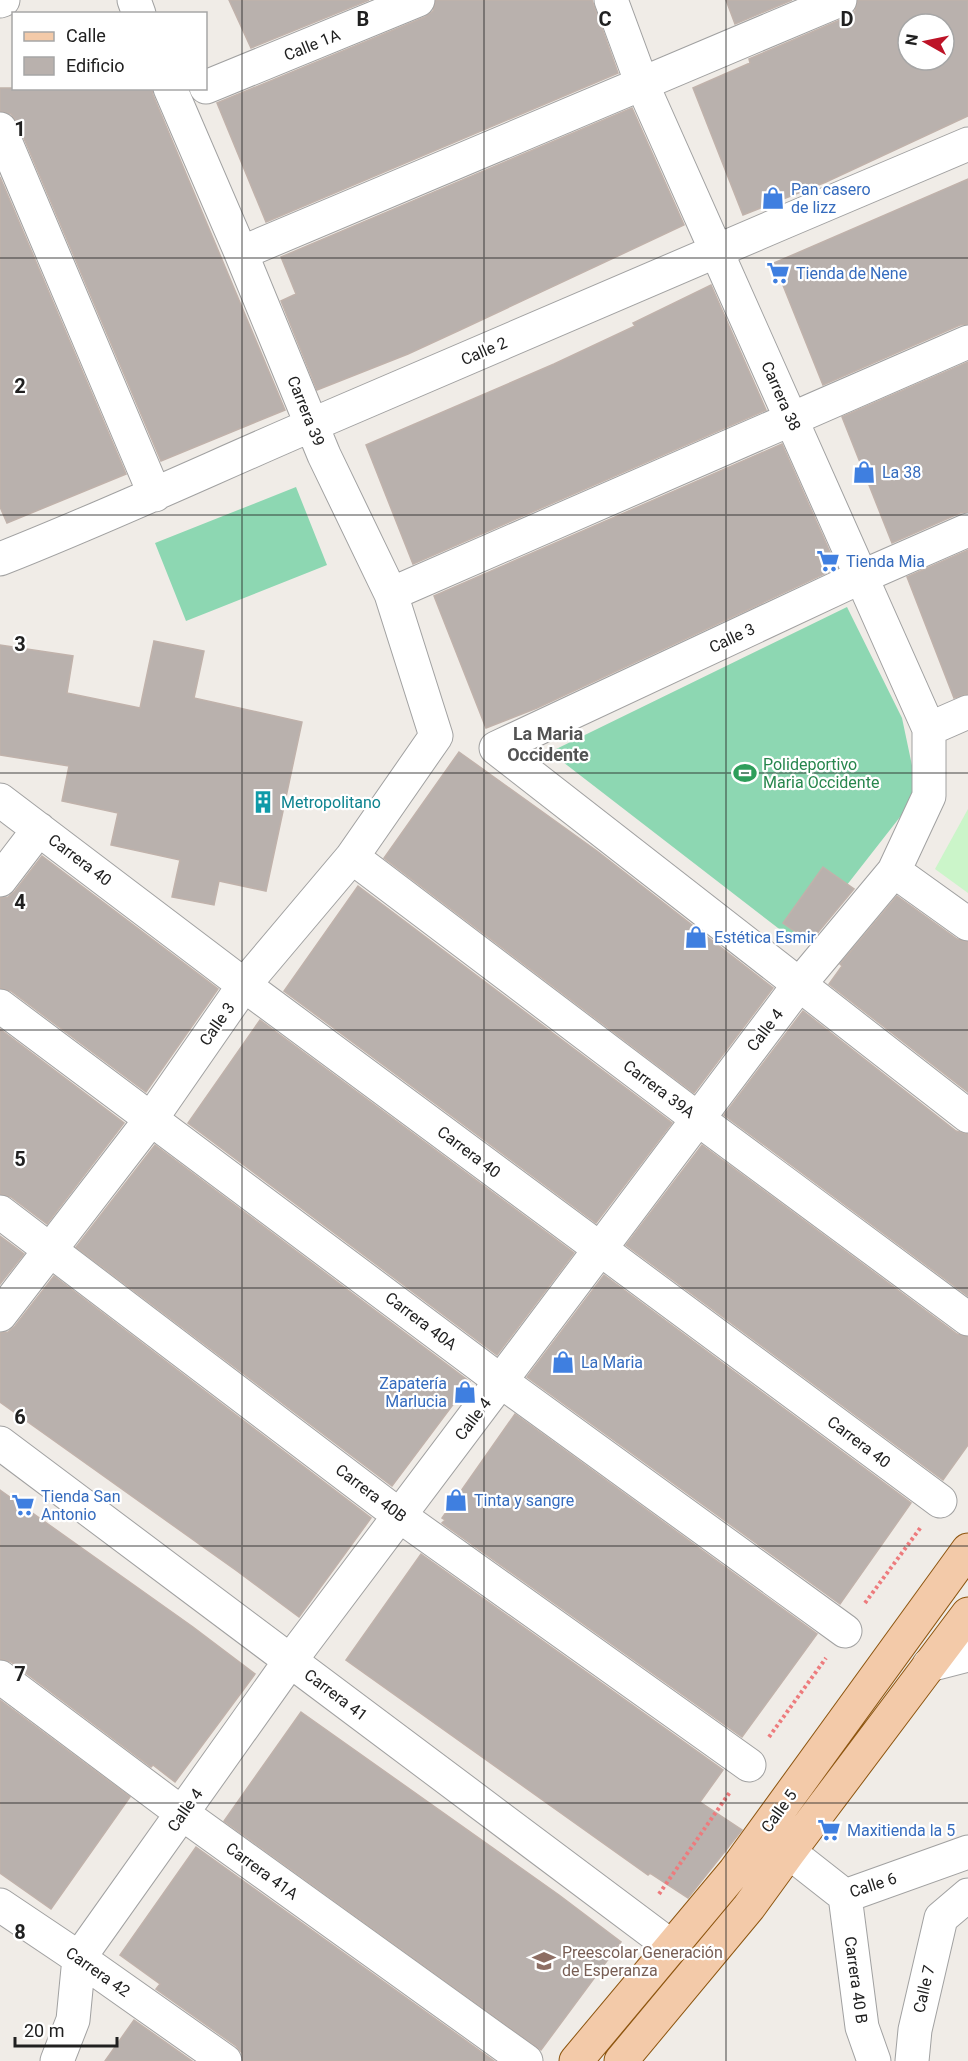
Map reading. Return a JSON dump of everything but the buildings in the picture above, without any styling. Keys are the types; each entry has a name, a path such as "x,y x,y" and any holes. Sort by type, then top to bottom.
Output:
{"main road":[{"name":"Calle 5","path":"576,2061 735,1871 968,1550"},
{"name":"Calle 5","path":"621,2061 749,1908 968,1614"}],"street":[{"name":"Calle 1A","path":"207,84 418,0"},
{"name":"Carrera 38","path":"611,0 642,84 929,729 929,796"},
{"path":"242,253 840,0"},
{"name":"Carrera 39","path":"188,91 242,253 324,455 391,594 436,736"},
{"path":"0,129 155,495"},
{"name":"Calle 2","path":"1,555 155,495 716,250 968,144"},
{"path":"391,594 968,342"},
{"name":"Calle 3","path":"798,986 496,748 968,530"},
{"path":"929,729 968,712"},
{"name":"Calle 3","path":"0,1315 151,1119 244,985 352,857 436,736"},
{"name":"Calle 4","path":"79,1958 290,1661 798,986 894,871 929,796"},
{"name":"Carrera 40","path":"0,800 244,985 940,1501"},
{"path":"0,880 39,829"},
{"name":"Carrera 39A","path":"352,857 698,1119 968,1319"},
{"path":"894,871 968,924"},
{"path":"798,986 968,1116"},
{"name":"Carrera 40A","path":"0,1006 502,1382 845,1631"},
{"name":"Carrera 40B","path":"0,1212 400,1516 749,1765"},
{"name":"Carrera 41","path":"0,1443 672,1947"},
{"path":"929,1665 968,1655"},
{"name":"Carrera 41A","path":"0,1677 183,1814 526,2061"},
{"name":"Calle 6","path":"789,1852 845,1896 968,1852"},
{"name":"Calle 7","path":"912,2061 915,2030 941,1918 968,1895"},
{"name":"Carrera 40 B","path":"845,1896 861,2028 874,2061"},
{"name":"Carrera 42","path":"0,1905 225,2061"},
{"path":"57,2061 73,2020 79,1958"}],"green space":[{"path":"296,487 327,565 186,621 155,543"},
{"name":"Polideportivo Maria Occidente","path":"847,607 902,718 918,794 800,945 550,752"},
{"path":"968,809 968,893 935,869"}],"place":[{"name":"Pan casero de lizz","path":"773,198"},
{"name":"Tienda de Nene","path":"778,273"},
{"name":"La 38","path":"864,472"},
{"name":"Tienda Mia","path":"828,561"},
{"name":"Polideportivo Maria Occidente","path":"745,773"},
{"name":"Metropolitano","path":"263,802"},
{"name":"Estética Esmir","path":"696,937"},
{"name":"La Maria","path":"563,1362"},
{"name":"Zapatería Marlucia","path":"465,1392"},
{"name":"Tinta y sangre","path":"456,1500"},
{"name":"Tienda San Antonio","path":"23,1505"},
{"name":"Maxitienda la 5","path":"829,1830"},
{"name":"Preescolar Generación de Esperanza","path":"544,1961"}],"district":[{"name":"La Maria Occidente","path":"548,743"}]}
